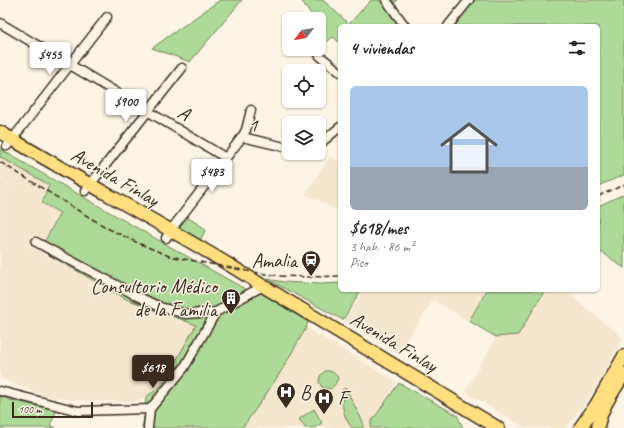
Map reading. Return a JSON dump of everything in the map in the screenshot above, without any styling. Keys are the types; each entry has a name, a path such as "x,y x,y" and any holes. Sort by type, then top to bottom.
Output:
{"highway":[{"name":"Avenida Finlay","path":"0,132 6,142 168,234 237,269 260,288 308,322 422,387 470,417 484,428"},
{"name":"Avenida Finlay","path":"260,288 498,428"},
{"path":"580,428 596,405 624,356"},
{"path":"598,428 598,423 603,410 624,374"}],"street":[{"path":"386,0 404,24"},
{"path":"450,24 470,0"},
{"path":"6,142 70,66 107,17"},
{"name":"A","path":"0,23 226,158"},
{"path":"320,56 338,70"},
{"path":"87,188 182,68"},
{"path":"242,137 246,130 251,110"},
{"path":"326,139 338,129"},
{"name":"1","path":"168,234 242,137 282,146"},
{"path":"36,242 139,297 160,307 186,314 216,312 260,288"},
{"path":"148,428 150,409 184,368 216,312"},
{"path":"0,391 78,412 150,409"}],"shaded area":[{"path":"0,157 49,185 42,203 60,213 40,250 24,243 126,299 153,311 197,325 167,377 159,388 146,397 132,402 73,400 45,396 0,378 0,179 18,188 0,178"},
{"path":"330,157 338,161 338,210 305,194"},
{"path":"362,292 486,292 469,321 433,300 398,354 345,321"},
{"path":"544,292 566,292 623,338 591,395 566,428 526,428 465,392 496,337 518,335"},
{"path":"306,328 397,382 371,422 371,428 242,428 280,373"}],"green space":[{"path":"220,0 242,0 190,62 152,48"},
{"path":"301,0 323,0 349,24 338,24 338,41 333,37 326,42 326,12 310,12"},
{"path":"371,0 398,0 389,7 401,24 349,24"},
{"path":"475,0 624,0 624,175 600,185 600,24 456,24"},
{"path":"0,149 252,293 256,290 308,322 280,373 242,428 142,428 146,397 159,388 167,377 196,325 126,299 40,250 60,213 42,203 49,185 0,157"},
{"path":"624,194 624,268 602,252 600,255 600,205"},
{"path":"185,216 206,229 200,241 176,227"},
{"path":"267,279 284,282 321,284 338,283 338,292 360,292 343,320"},
{"path":"486,292 544,292 518,335 496,337 469,321"},
{"path":"325,371 333,372 338,378 334,386 328,389 322,387 319,382 320,376"},
{"path":"399,383 457,415 463,428 371,428 371,422"},
{"path":"345,388 363,422 363,428 352,428 346,418 343,410 342,390"},
{"path":"0,395 10,400 57,410 50,425 56,428 0,428"},
{"path":"314,409 322,423 314,428 305,428 299,419"}],"railway":[{"path":"0,162 109,229 169,256 279,276 338,276"},
{"path":"600,195 624,185"}],"place":[{"name":"Amalia","path":"311,277"},
{"name":"Consultorio Médico de la Familia","path":"231,315"},
{"name":"B","path":"286,409"},
{"name":"F","path":"324,415"}]}
